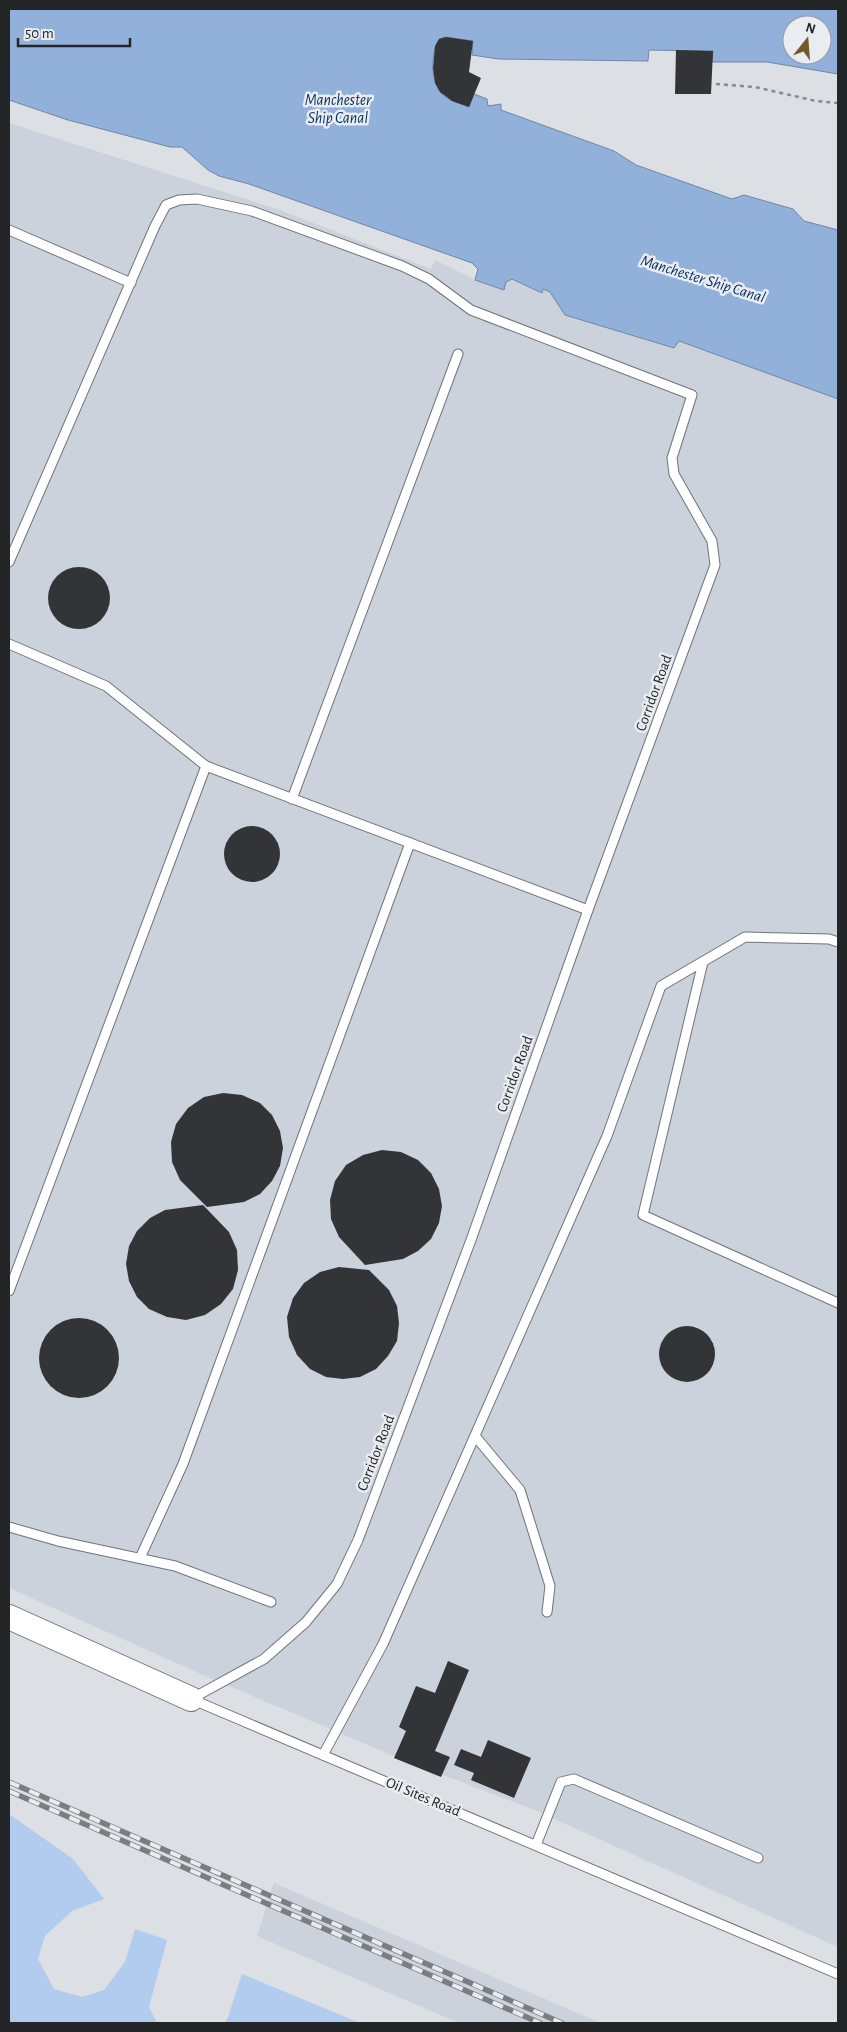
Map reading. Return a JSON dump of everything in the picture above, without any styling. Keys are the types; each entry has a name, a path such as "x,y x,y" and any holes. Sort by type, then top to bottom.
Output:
{"street":[{"name":"Oil Sites Road","path":"9,1617 191,1699"}],"lane":[{"name":"Corridor Road","path":"131,283 166,205 179,200 197,198 252,211 402,266 429,279 471,310 692,395 672,458 674,474 712,541 715,565 588,910 464,1258 358,1540 337,1584 306,1622 264,1658 191,1699"},
{"path":"9,230 131,283 9,562"},
{"path":"292,798 458,354"},
{"path":"9,644 106,686 206,766 588,910"},
{"path":"9,1291 206,766"},
{"path":"140,1558 183,1464 410,843"},
{"path":"323,1755 383,1644 607,1136 661,986 744,937 829,938 838,942"},
{"path":"702,962 643,1216 838,1303"},
{"path":"475,1436 520,1490 550,1586 547,1612"},
{"path":"9,1527 58,1541 175,1566 271,1602"},
{"name":"Oil Sites Road","path":"191,1699 838,1974"},
{"path":"536,1845 561,1782 574,1779 758,1858"}],"path":[{"path":"716,84 755,87 816,101 838,103"}],"shaded area":[{"path":"9,123 280,210 431,269 435,260 475,280 504,289 506,282 512,279 541,292 543,289 550,292 565,315 673,348 678,341 838,399 838,1947 530,1808 401,1759 203,1675 9,1588"},
{"path":"9,1814 73,1859 104,1899 72,1911 45,1936 38,1959 54,1989 82,1997 104,1990 125,1962 135,1929 167,1940 149,2007 157,2023 9,2023"},
{"path":"274,1883 601,2023 459,2023 257,1936"},
{"path":"242,1974 360,2023 225,2023"}],"water":[{"name":"Manchester Ship Canal","path":"9,9 838,9 838,74 785,65 832,65 832,15 782,15 782,65 767,62 712,62 713,51 649,50 648,61 499,59 472,55 473,41 446,37 439,39 436,45 433,59 433,74 437,88 444,96 454,102 469,107 474,94 487,99 488,106 501,104 501,110 614,151 636,165 732,199 744,195 793,209 804,221 838,230 838,399 679,341 674,348 565,315 550,292 543,289 542,293 512,279 506,282 504,290 475,280 478,269 472,263 249,184 219,176 208,170 182,147 170,147 68,120 9,100"}],"building":[{"path":"446,37 473,41 469,72 481,78 469,107 452,101 440,92 435,83 433,68 435,46 439,39"},
{"path":"676,50 713,51 711,94 675,94"},
{"path":"73,567 85,567 101,576 108,586 110,598 108,610 101,620 85,629 73,629 62,624 53,615 48,604 48,592 53,581 62,572"},
{"path":"252,826 263,828 272,834 278,843 280,854 278,865 272,874 263,880 252,882 241,880 232,874 226,865 224,854 226,843 232,834 241,828"},
{"path":"223,1093 242,1095 260,1103 272,1115 280,1131 283,1148 280,1166 272,1181 260,1194 244,1202 207,1207 180,1180 172,1162 171,1142 176,1124 188,1108 204,1097"},
{"path":"382,1150 401,1152 418,1160 431,1173 439,1189 442,1206 439,1223 431,1239 418,1251 403,1259 365,1265 339,1237 331,1219 330,1200 335,1181 346,1165 363,1155"},
{"path":"203,1205 229,1232 237,1250 238,1270 233,1289 221,1304 205,1315 186,1320 167,1317 149,1309 137,1297 129,1281 126,1264 129,1246 137,1231 150,1218 165,1210"},
{"path":"339,1267 369,1270 389,1290 397,1306 399,1323 397,1341 388,1356 376,1369 360,1377 343,1379 326,1377 310,1369 297,1355 289,1337 287,1317 293,1298 304,1283 320,1272"},
{"path":"79,1318 94,1321 107,1330 116,1343 119,1358 116,1373 107,1386 94,1395 79,1398 64,1395 51,1386 42,1373 39,1358 42,1343 51,1330 64,1321"},
{"path":"687,1326 698,1328 707,1334 713,1343 715,1354 713,1365 707,1374 698,1380 687,1382 676,1380 667,1374 661,1365 659,1354 661,1343 667,1334 676,1328"},
{"path":"448,1661 469,1670 435,1751 450,1757 441,1777 394,1758 406,1731 399,1727 416,1686 435,1693"},
{"path":"488,1740 531,1758 514,1798 471,1780 474,1773 454,1765 461,1749 481,1757"}],"railway":[{"path":"9,1782 562,2023"},
{"path":"9,1791 540,2023"}]}
